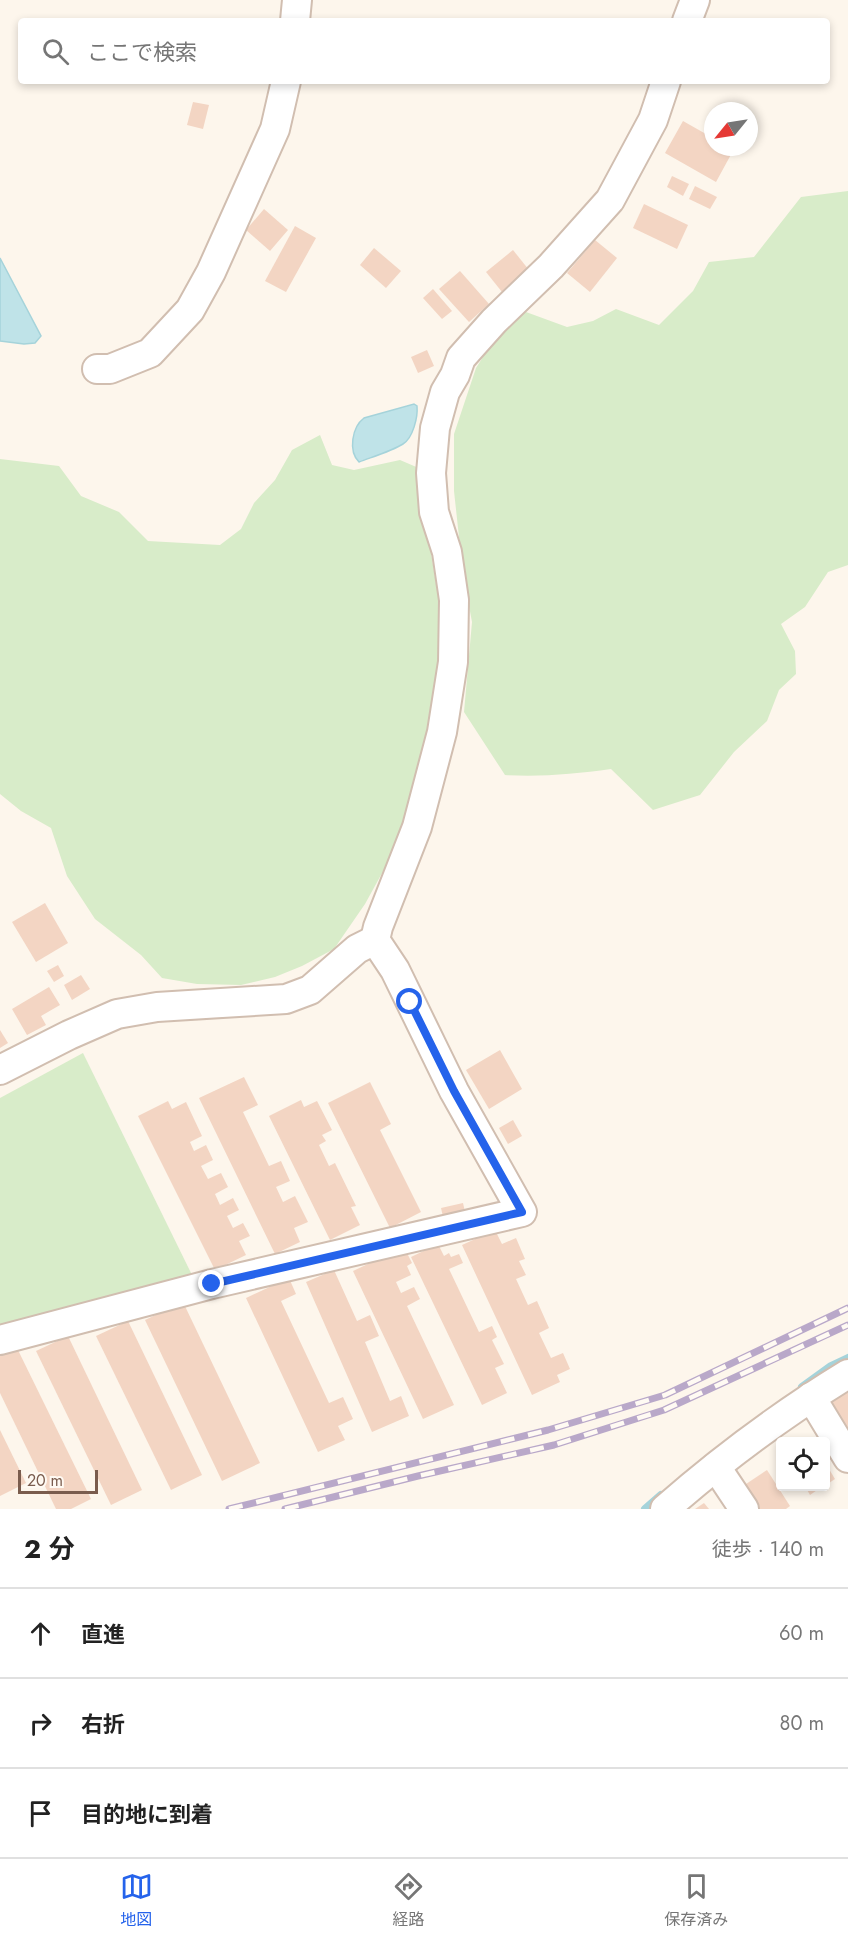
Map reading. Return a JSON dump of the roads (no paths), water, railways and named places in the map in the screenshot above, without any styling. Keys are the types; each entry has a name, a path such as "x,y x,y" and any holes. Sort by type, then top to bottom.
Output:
{"street":[{"path":"295,18 297,0"},
{"path":"688,18 695,0"},
{"path":"97,369 110,369 150,353 190,310 211,272 275,129 285,84"},
{"path":"0,1340 212,1284 522,1212 454,1091 395,970 375,940 420,816 442,732 453,662 454,600 447,552 434,512 430,473 435,428 445,392 456,375 460,358 494,321 551,266 610,200 653,120 665,84"},
{"path":"0,1070 117,1014 157,1007 286,999 310,990 357,948 375,940"},
{"path":"665,1509 716,1467 811,1397 848,1374"},
{"path":"811,1397 848,1458"},
{"path":"716,1467 744,1509"}],"water":[{"path":"0,258 41,336 35,343 0,341"},
{"path":"414,404 417,406 417,416 407,441 359,462 353,452 353,439 360,422 364,418"}],"waterway":[{"path":"802,1387 831,1366 848,1358"},
{"path":"645,1509 661,1495"}],"railway":[{"path":"229,1509 548,1430 665,1395 848,1308"},
{"path":"285,1509 554,1445 664,1410 848,1325"}]}
